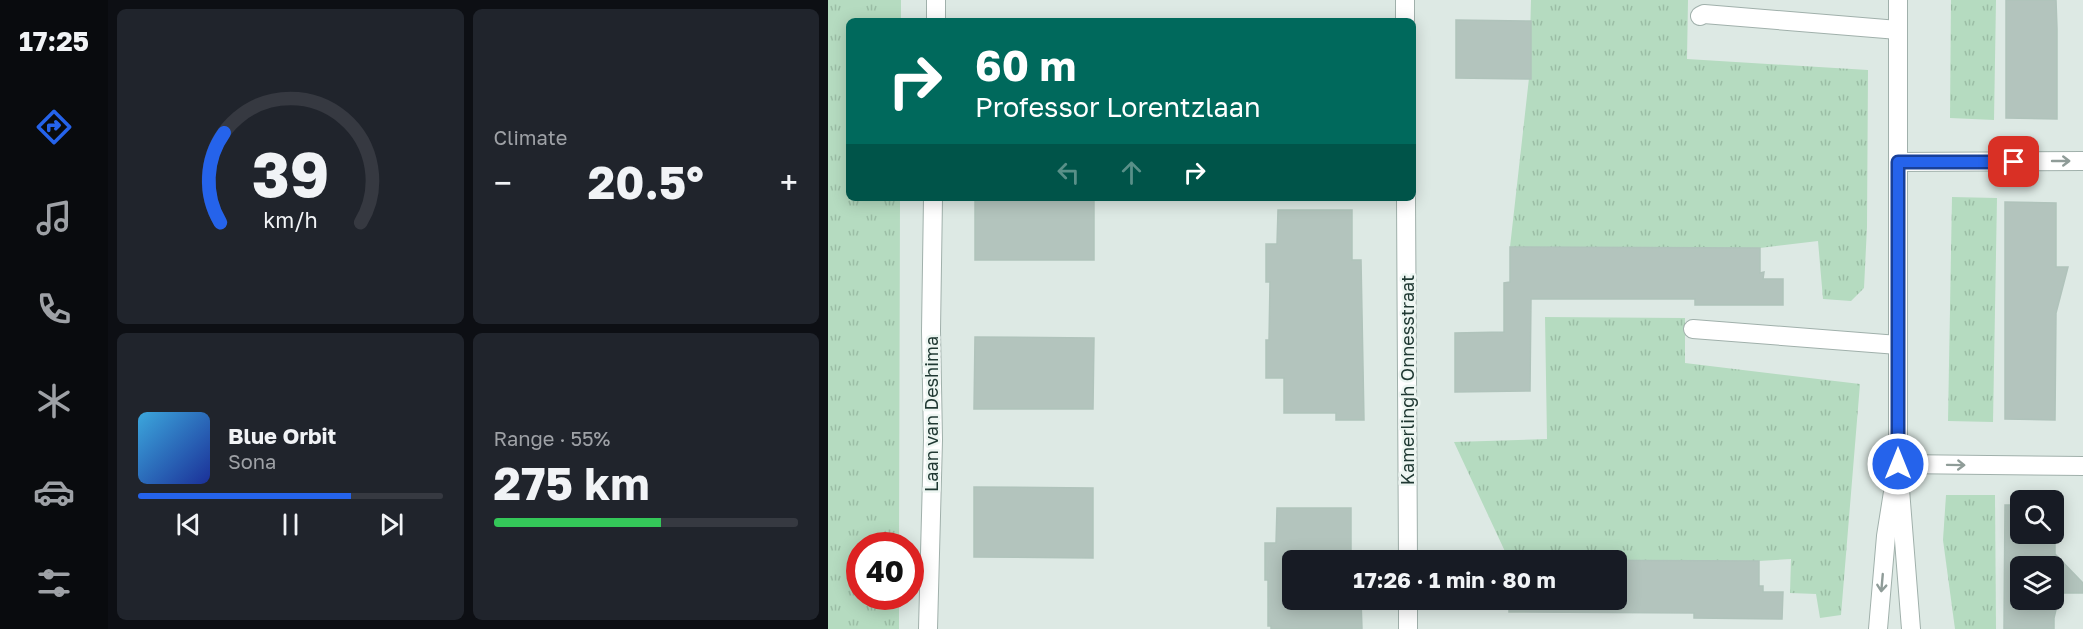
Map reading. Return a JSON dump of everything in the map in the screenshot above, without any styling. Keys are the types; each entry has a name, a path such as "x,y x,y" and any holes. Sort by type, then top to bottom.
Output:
{"street":[{"path":"936,0 936,18"},
{"path":"1405,0 1405,18"},
{"path":"1898,0 1898,464 1911,629"},
{"path":"1700,16 1704,14 1898,30"},
{"path":"1898,162 2083,161"},
{"name":"Laan van Deshima","path":"928,629 933,440 931,331 933,201"},
{"name":"Kamerlingh Onnesstraat","path":"1406,201 1408,550"},
{"path":"1693,329 1898,345"},
{"path":"1898,464 2083,466"},
{"path":"1878,629 1886,536 1898,464"},
{"path":"1408,610 1408,629"}],"green space":[{"path":"828,0 901,0 901,18 846,18 846,201 900,201 899,532 846,532 846,610 899,610 899,629 828,629"},
{"path":"1531,0 1688,0 1687,59 1868,70 1867,227 1864,288 1851,301 1823,299 1818,241 1760,248 1510,247 1529,78"},
{"path":"1951,0 1996,0 1994,120 1950,118"},
{"path":"1952,197 1997,198 1993,422 1948,421"},
{"path":"1545,317 1685,318 1685,363 1860,384 1841,615 1820,618 1816,594 1790,593 1791,559 1627,560 1627,550 1504,550 1454,442 1547,439"},
{"path":"1946,495 1995,495 1996,629 1955,629 1943,540"}],"building":[{"path":"2006,0 2056,0 2057,119 2006,118"},
{"path":"1456,20 1531,21 1531,79 1456,78"},
{"path":"975,201 1094,201 1094,260 975,260"},
{"path":"2005,202 2056,203 2056,267 2068,267 2056,313 2055,420 2005,419"},
{"path":"1278,210 1352,210 1352,260 1361,260 1364,420 1336,420 1336,413 1284,413 1284,378 1266,378 1270,282 1266,282 1266,244 1277,244"},
{"path":"1510,247 1760,248 1760,273 1764,272 1763,279 1783,279 1783,305 1695,305 1695,299 1531,299 1530,391 1455,392 1455,333 1504,332 1504,283 1510,282"},
{"path":"975,337 1094,338 1093,409 974,409"},
{"path":"974,487 1093,488 1093,558 974,557"},
{"path":"2005,505 2010,505 2010,544 2055,544 2057,556 2010,556 2010,610 2056,610 2054,629 2004,629"},
{"path":"1277,508 1351,508 1351,550 1282,550 1282,610 1361,610 1362,629 1271,629 1271,626 1268,626 1265,543 1276,543"},
{"path":"1627,560 1759,561 1759,586 1763,586 1763,592 1783,592 1782,619 1694,618 1694,613 1509,612 1509,610 1627,610"},
{"path":"2064,563 2083,583 2083,593 2064,593"}],"route":[{"path":"1898,464 1898,162 2014,162"}]}
